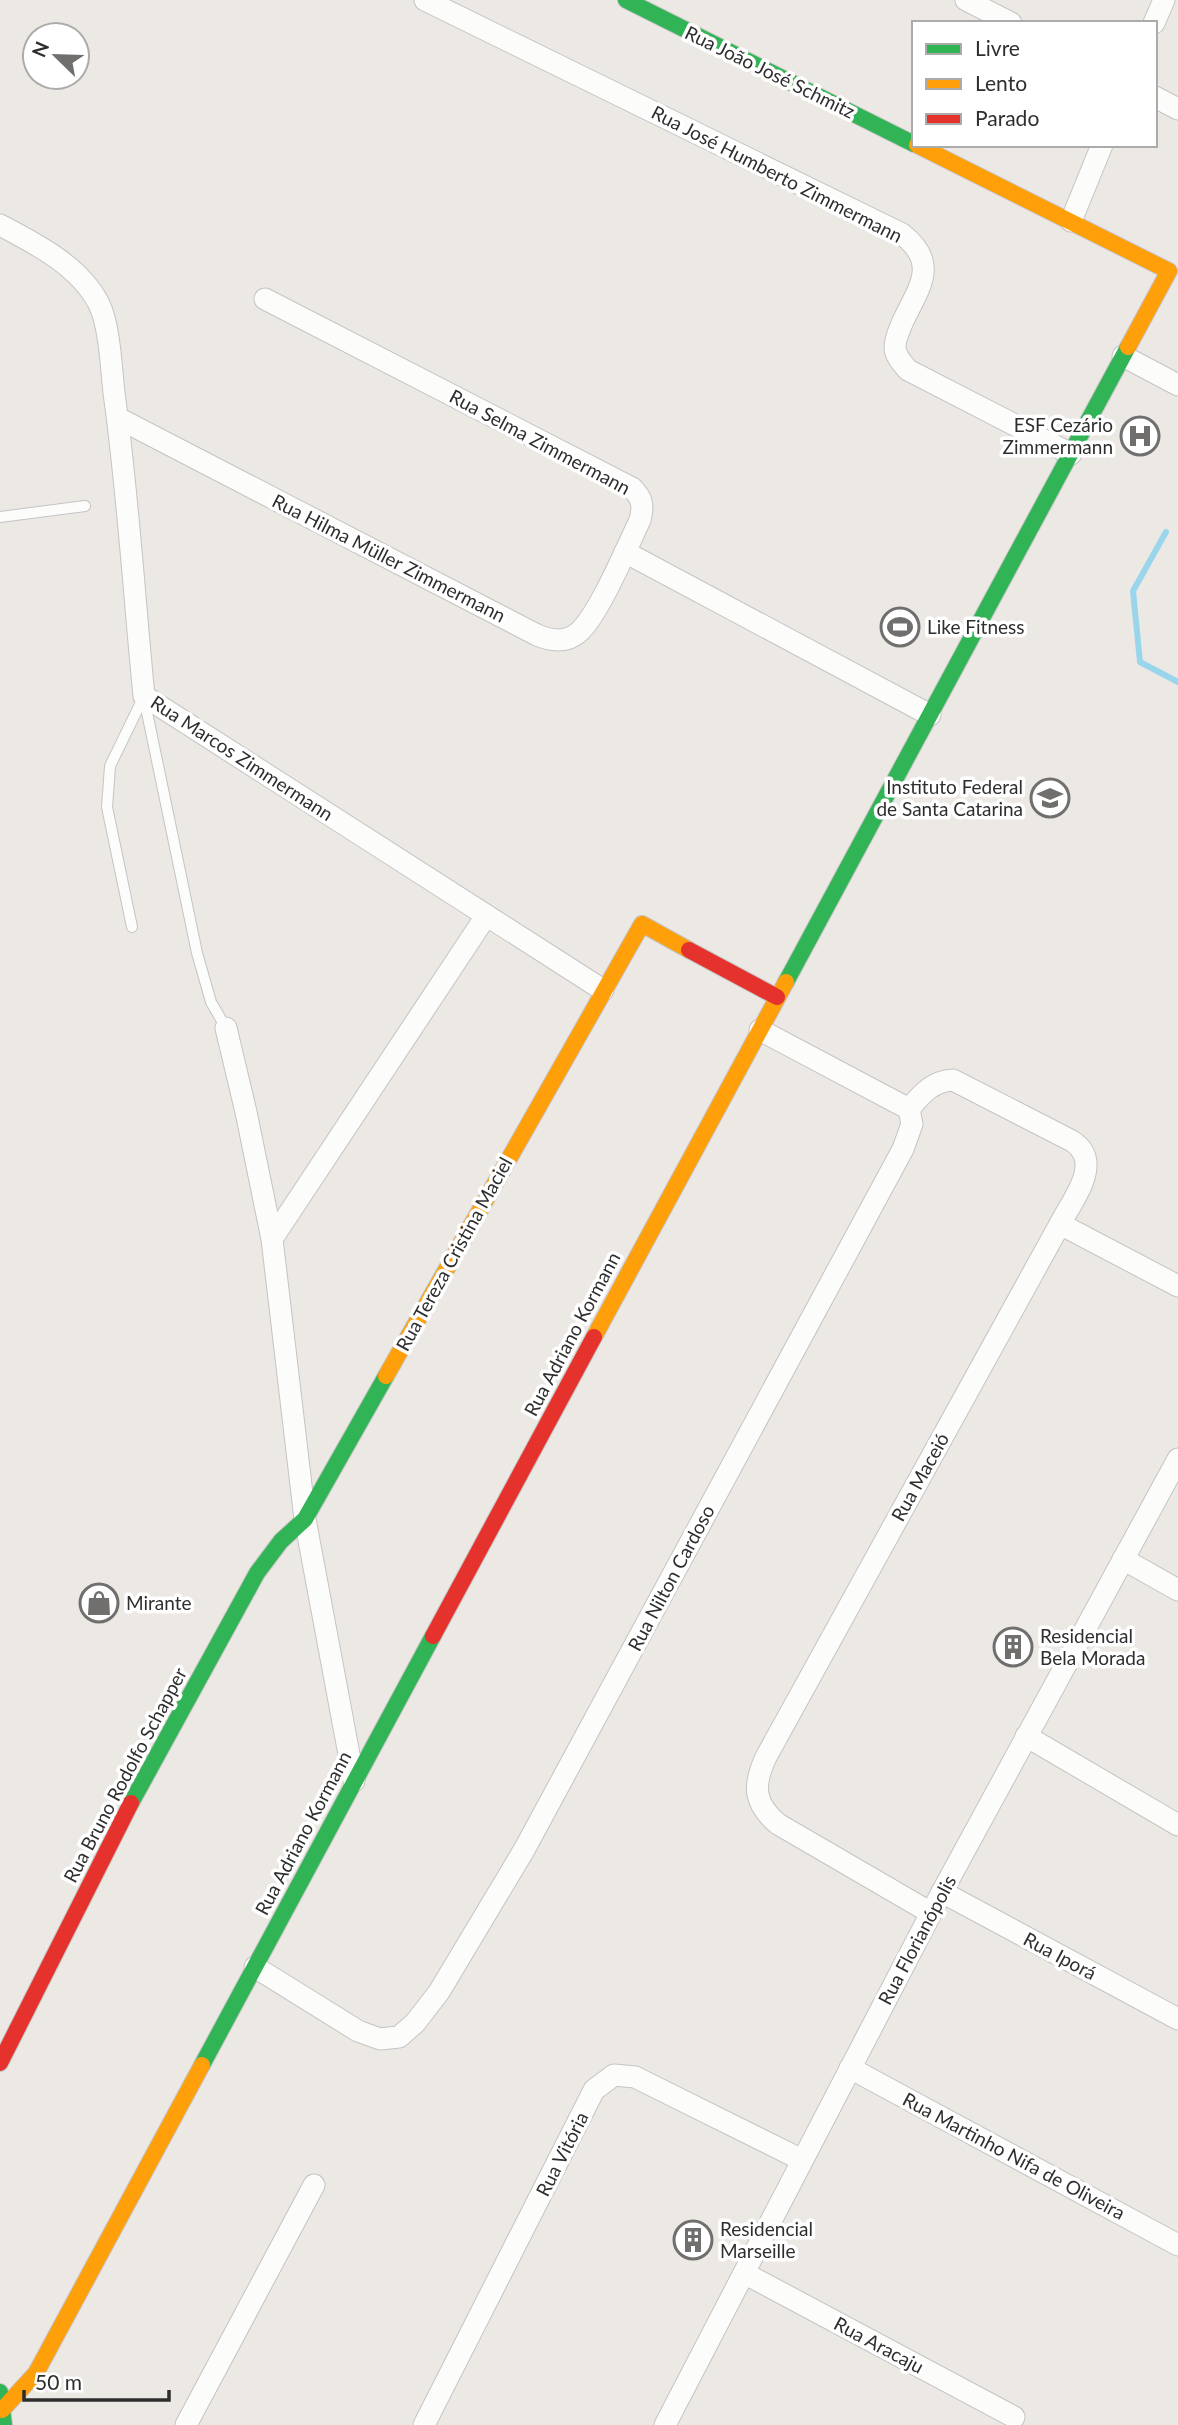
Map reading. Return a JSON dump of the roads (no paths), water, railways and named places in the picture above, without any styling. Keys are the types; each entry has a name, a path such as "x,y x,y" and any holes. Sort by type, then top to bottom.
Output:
{"street":[{"name":"Rua José Humberto Zimmermann","path":"425,0 902,234 918,247 924,263 922,281 897,334 894,348 899,360 908,370 1071,454"},
{"name":"Rua João José Schmitz","path":"625,0 912,144"},
{"path":"966,0 1007,21"},
{"path":"1155,21 1164,0"},
{"path":"1157,98 1178,110"},
{"name":"Rua João José Schmitz","path":"919,147 1174,273"},
{"path":"1071,221 1101,147"},
{"name":"Rua Marcos Zimmermann","path":"0,225 56,258 83,281 100,305 118,418 144,696 603,990"},
{"name":"Rua Adriano Kormann","path":"1,2409 36,2373 1123,356 1174,273"},
{"name":"Rua Selma Zimmermann","path":"265,299 632,488 641,497 643,509 625,552"},
{"path":"1123,356 1178,385"},
{"name":"Rua Hilma Müller Zimmermann","path":"118,418 549,640 565,640 578,633 595,609 625,552"},
{"path":"625,552 930,715"},
{"path":"272,1239 486,916"},
{"name":"Rua Tereza Cristina Maciel","path":"305,1519 642,923 777,997"},
{"path":"226,1028 272,1239 305,1519 354,1781"},
{"path":"760,1030 909,1109"},
{"name":"Rua Maceió","path":"909,1109 936,1083 953,1080 1077,1144 1085,1156 1086,1174 772,1745 758,1778 761,1805 778,1824 931,1913"},
{"name":"Rua Nilton Cardoso","path":"255,1967 358,2031 380,2039 399,2037 415,2023 439,1992 524,1850 904,1149 912,1124 909,1109"},
{"path":"1060,1224 1178,1286"},
{"name":"Rua Florianópolis","path":"665,2425 942,1892 1178,1460"},
{"name":"Rua Bruno Rodolfo Schapper","path":"0,2063 124,1816 257,1573 281,1541 305,1519"},
{"path":"1123,1559 1178,1590"},
{"path":"1026,1736 1178,1825"},
{"name":"Rua Iporá","path":"942,1892 1178,2020"},
{"name":"Rua Martinho Nifa de Oliveira","path":"850,2068 1178,2245"},
{"name":"Rua Vitória","path":"424,2425 594,2090 614,2075 635,2077 802,2160"},
{"path":"186,2425 314,2185"},
{"name":"Rua Aracaju","path":"744,2273 1014,2417"}],"lane":[{"path":"0,517 85,506"},
{"path":"132,927 107,807 110,766 144,696"},
{"path":"144,696 197,953 211,1002 226,1028"}],"waterway":[{"path":"1166,532 1133,591 1140,662 1178,682"}],"place":[{"name":"ESF Cezário Zimmermann","path":"1140,436"},
{"name":"Like Fitness","path":"900,627"},
{"name":"Instituto Federal de Santa Catarina","path":"1050,798"},
{"name":"Mirante","path":"99,1603"},
{"name":"Residencial Bela Morada","path":"1013,1647"},
{"name":"Residencial Marseille","path":"693,2240"}]}
